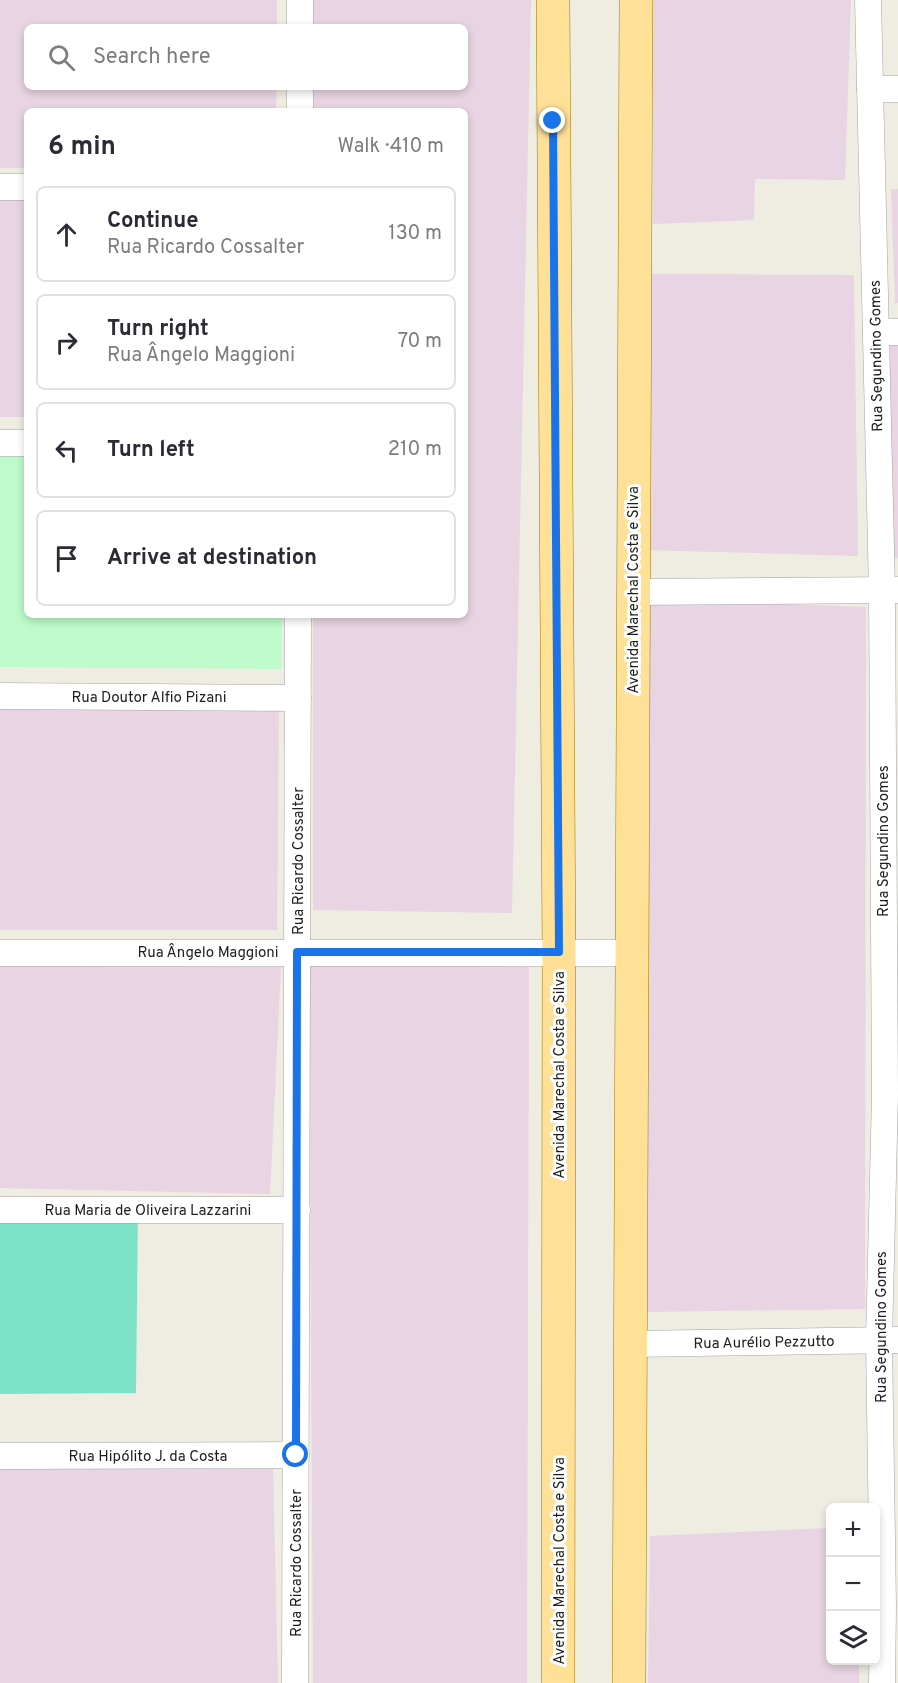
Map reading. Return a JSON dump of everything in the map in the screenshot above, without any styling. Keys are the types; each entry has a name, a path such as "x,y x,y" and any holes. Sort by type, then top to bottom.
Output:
{"main road":[{"name":"Avenida Marechal Costa e Silva","path":"552,0 559,952 558,1683"},
{"name":"Avenida Marechal Costa e Silva","path":"629,1683 636,0"}],"street":[{"path":"300,0 300,24"},
{"name":"Rua Segundino Gomes","path":"868,0 870,89 887,332 890,590 891,1607 882,1683"},
{"path":"870,89 898,89"},
{"path":"300,90 300,108"},
{"path":"0,187 24,188"},
{"path":"0,443 24,443"},
{"path":"633,592 890,590"},
{"name":"Rua Ricardo Cossalter","path":"295,1683 298,618"},
{"name":"Rua Doutor Alfio Pizani","path":"0,696 298,698"},
{"name":"Rua Ângelo Maggioni","path":"0,952 632,953"},
{"name":"Rua Maria de Oliveira Lazzarini","path":"0,1210 297,1210"},
{"name":"Rua Aurélio Pezzutto","path":"631,1344 889,1340"},
{"name":"Rua Hipólito J. da Costa","path":"0,1456 296,1455"}],"shaded area":[{"path":"0,0 277,0 277,24 24,24 24,90 277,90 276,108 24,108 24,168 0,168"},
{"path":"313,0 531,0 512,913 313,910 313,618 468,618 468,108 313,108 313,90 468,90 468,24 313,24"},
{"path":"653,0 851,0 845,180 755,179 754,220 653,224"},
{"path":"891,189 898,189 898,303 895,303"},
{"path":"0,200 24,200 24,417 0,417"},
{"path":"651,274 854,275 858,556 644,550"},
{"path":"888,340 898,340 898,558 891,558"},
{"path":"644,599 866,607 865,1309 644,1312"},
{"path":"0,706 279,708 277,930 0,930"},
{"path":"309,964 529,967 527,1683 313,1683"},
{"path":"0,966 281,967 270,1194 0,1188"},
{"path":"0,1467 273,1469 278,1683 0,1683"},
{"path":"826,1528 826,1665 859,1665 859,1683 648,1683 650,1536"}],"green space":[{"path":"0,453 24,454 24,618 282,618 281,669 0,667"},
{"path":"0,1206 138,1207 136,1393 0,1394"}],"route":[{"path":"296,1455 297,952 559,952 553,121"}]}
